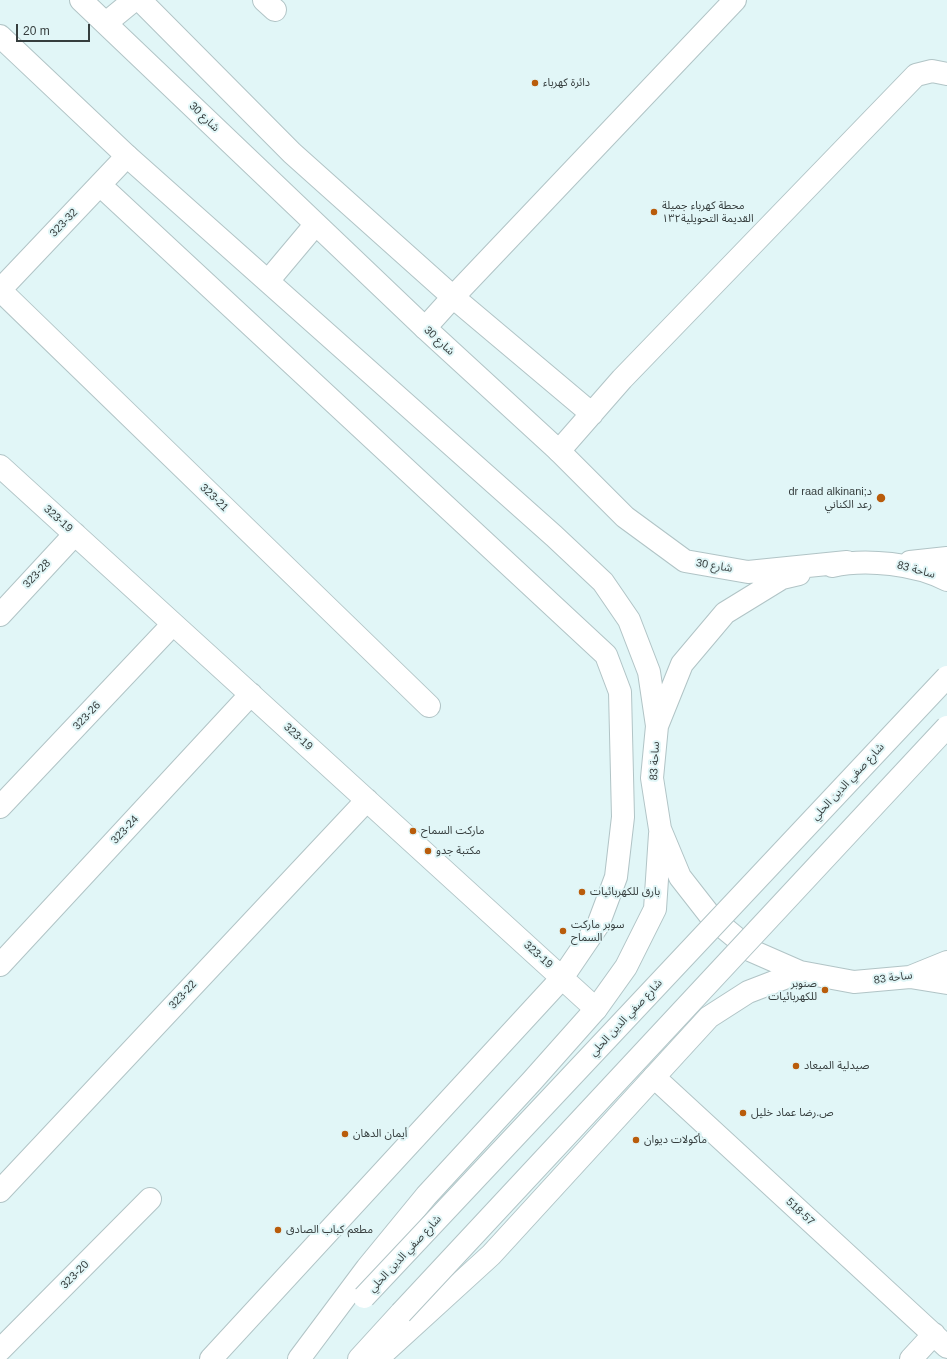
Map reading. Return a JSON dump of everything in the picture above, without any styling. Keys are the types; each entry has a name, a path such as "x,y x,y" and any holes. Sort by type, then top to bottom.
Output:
{"main road":[{"name":"شارع 30","path":"81,0 315,225 559,451 625,517 685,562 748,572 847,562"},
{"path":"106,23 134,0"},
{"path":"140,0 292,153 453,297 592,414"},
{"path":"425,328 735,0"},
{"path":"0,36 128,156 554,536 603,582 629,620 649,672 658,726"},
{"path":"559,451 622,379 916,75 932,71 947,74"},
{"name":"323-32","path":"0,290 128,156"},
{"path":"100,185 606,655 620,692 623,817 616,877 598,925 562,978 212,1359"},
{"path":"268,281 315,225"},
{"name":"323-21","path":"0,290 429,706"},
{"name":"323-19","path":"0,466 596,1009"},
{"name":"323-28","path":"0,615 75,534"},
{"path":"892,564 947,558"},
{"name":"ساحة 83","path":"947,580 937,575 892,564 847,562 782,578 725,613 682,664 658,726 652,778 660,829 680,877 712,918 752,951 800,972 854,982 910,977 947,962"},
{"name":"323-26","path":"0,808 173,624"},
{"name":"شارع صفي الدين الحلي","path":"306,1359 947,677"},
{"name":"323-24","path":"0,965 251,694"},
{"path":"358,1359 947,727"},
{"name":"323-22","path":"0,1191 367,800"},
{"path":"299,1359 367,1268 426,1196 596,1009 626,967 655,909 660,829"},
{"path":"377,1359 491,1255 709,1017 748,992 800,972"},
{"path":"910,977 947,983"},
{"name":"518-57","path":"654,1077 940,1340"},
{"name":"323-20","path":"0,1350 150,1199"},
{"path":"911,1359 940,1340"}],"place":[{"name":"دائرة كهرباء","path":"535,83"},
{"name":"محطة كهرباء جميلة القديمة التحويلية١٣٢","path":"654,212"},
{"name":"dr raad alkinani;د رعد الكناني","path":"881,498"},
{"name":"ماركت السماح","path":"413,831"},
{"name":"مكتبة جدو","path":"428,851"},
{"name":"بارق للكهربائيات","path":"582,892"},
{"name":"سوبر ماركت السماح","path":"563,931"},
{"name":"صنوبر للكهربائيات","path":"825,990"},
{"name":"صيدلية الميعاد","path":"796,1066"},
{"name":"ص.رضا عماد خليل","path":"743,1113"},
{"name":"أيمان الدهان","path":"345,1134"},
{"name":"مأكولات ديوان","path":"636,1140"},
{"name":"مطعم كباب الصادق","path":"278,1230"}]}
